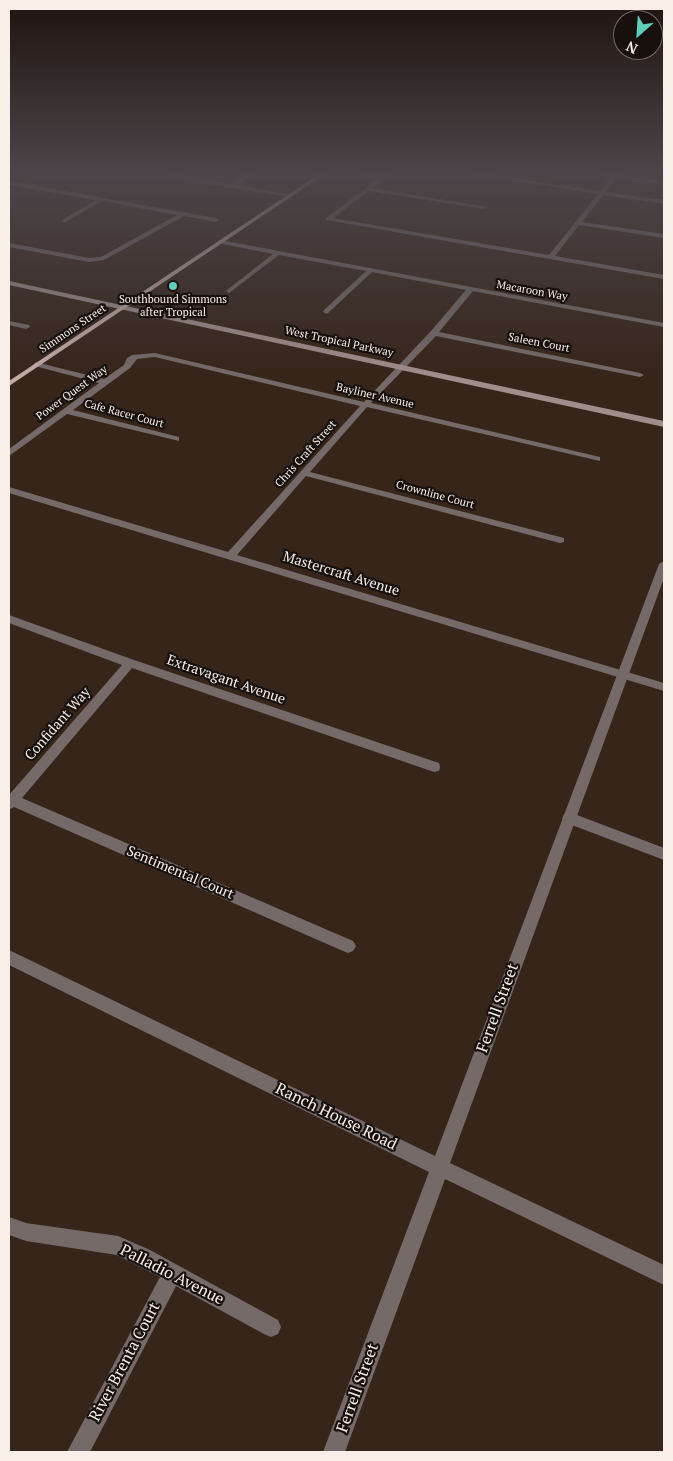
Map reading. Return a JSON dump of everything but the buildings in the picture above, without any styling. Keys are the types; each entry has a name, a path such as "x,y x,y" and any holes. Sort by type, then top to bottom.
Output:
{"main road":[{"name":"Simmons Street","path":"9,384 220,242"},
{"name":"West Tropical Parkway","path":"9,283 664,424"}],"street":[{"path":"9,245 89,260 102,259 132,242"},
{"name":"Macaroon Way","path":"221,242 664,325"},
{"path":"464,242 664,277"},
{"path":"551,257 563,242"},
{"path":"229,291 277,254"},
{"path":"326,312 370,271"},
{"name":"Chris Craft Street","path":"230,556 365,405 434,333 470,290"},
{"path":"9,323 26,327"},
{"name":"Saleen Court","path":"434,333 640,375"},
{"name":"Power Quest Way","path":"9,453 127,366 130,360 148,355"},
{"name":"Bayliner Avenue","path":"148,355 163,356 181,362 597,459"},
{"path":"38,364 105,382"},
{"name":"Cafe Racer Court","path":"66,410 176,439"},
{"name":"Crownline Court","path":"304,473 560,540"},
{"name":"Mastercraft Avenue","path":"9,490 664,688"},
{"name":"Ferrell Street","path":"334,1452 664,564"},
{"name":"Extravagant Avenue","path":"9,619 130,663 434,767"},
{"name":"Confidant Way","path":"10,802 130,663"},
{"name":"Sentimental Court","path":"10,802 348,946"},
{"path":"569,818 664,854"},
{"name":"Ranch House Road","path":"9,957 439,1167 664,1274"},
{"name":"Palladio Avenue","path":"9,1226 26,1232 118,1246 143,1257 271,1327"},
{"name":"River Brenta Court","path":"78,1452 172,1273"}],"place":[{"name":"Southbound Simmons after Tropical","path":"173,286"}]}
